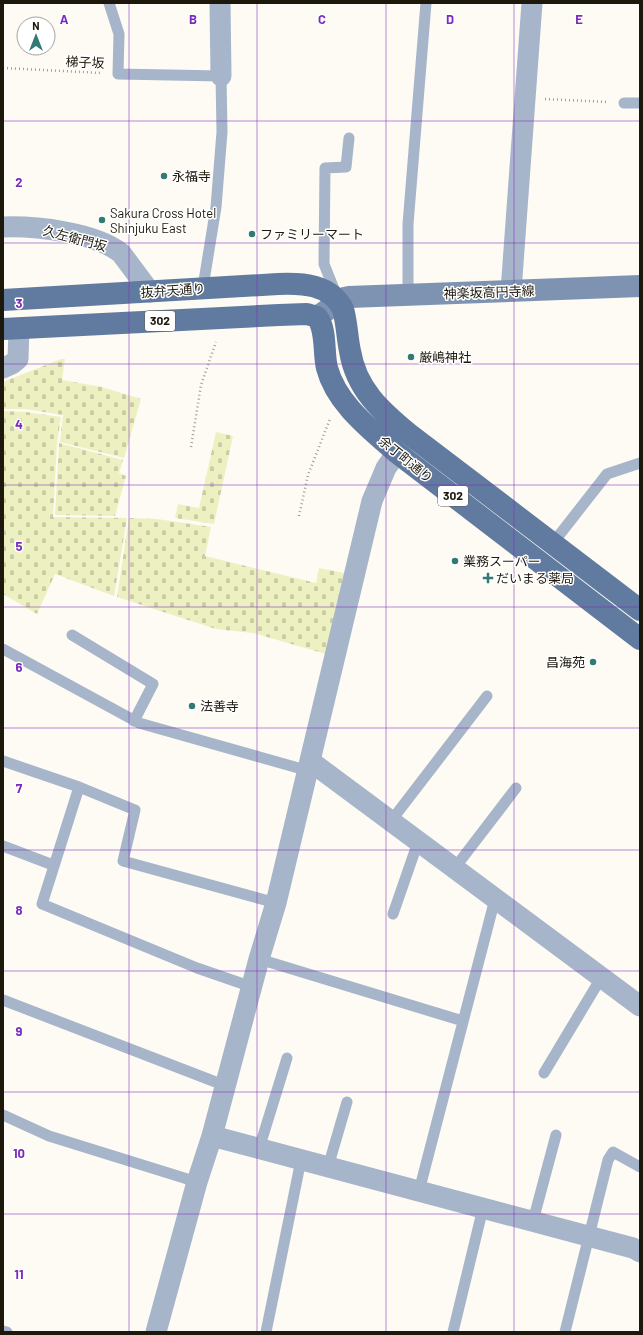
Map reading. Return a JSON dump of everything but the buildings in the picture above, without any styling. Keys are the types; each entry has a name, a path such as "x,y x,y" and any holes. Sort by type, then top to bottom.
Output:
{"main road":[{"name":"抜弁天通り","path":"3,300 203,288 300,284 320,288 331,294 339,301"},
{"name":"神楽坂高円寺線","path":"339,301 349,297 408,294 640,286"},
{"path":"318,317 339,301"},
{"name":"余丁町通り","path":"339,301 346,319 353,366 361,386 375,403 409,434 640,610"},
{"name":"302","path":"11,329 279,315 307,314 318,317"},
{"name":"余丁町通り","path":"318,317 321,322 325,357 333,384 354,413 396,452 640,639"}],"street":[{"path":"220,3 221,76"},
{"path":"512,291 532,3"},
{"name":"久左衛門坂","path":"3,227 50,228 92,240 116,249 121,253 150,292"},
{"path":"3,368 12,364 18,359 11,329"},
{"path":"156,1332 197,1182 226,1086 259,959 276,903 310,766 372,501 386,468 409,434"},
{"path":"310,766 391,821 640,1006"},
{"path":"212,1136 588,1235 633,1248 640,1252"}],"lane":[{"path":"109,3 119,34 118,74 221,76 222,132 216,207 203,288"},
{"path":"408,294 408,224 426,3"},
{"path":"624,103 640,104"},
{"path":"339,301 324,264 325,168 346,167 349,138"},
{"path":"553,543 607,474 640,463"},
{"path":"72,635 153,684 134,721"},
{"path":"3,649 134,721 310,766"},
{"path":"391,821 487,696"},
{"path":"3,761 79,787 135,810 123,861 276,903"},
{"path":"79,787 53,865 42,904 197,968 252,987"},
{"path":"454,869 516,788"},
{"path":"393,914 418,842"},
{"path":"3,846 53,865"},
{"path":"419,1191 495,899"},
{"path":"259,959 463,1021"},
{"path":"544,1072 601,978"},
{"path":"3,1000 226,1086"},
{"path":"259,1149 287,1058"},
{"path":"328,1167 347,1102"},
{"path":"3,1115 48,1136 197,1182"},
{"path":"533,1221 556,1135"},
{"path":"565,1332 588,1235 608,1160 613,1152 640,1167"},
{"path":"266,1332 301,1160"},
{"path":"453,1332 483,1208"},
{"path":"3,1331 7,1332"}],"path":[{"name":"梯子坂","path":"3,68 118,74"},
{"path":"525,98 624,103"},
{"path":"191,447 201,385 216,342"},
{"path":"299,516 308,475 330,419"}],"green space":[{"path":"61,359 65,359 62,380 102,387 141,399 124,458 60,442 63,415 25,409 3,409 3,382"},
{"path":"3,411 26,412 61,417 57,443 53,517 127,518 114,596 55,574 37,614 3,594"},
{"path":"216,432 233,436 214,524 175,518 178,504 199,508"},
{"path":"59,443 123,460 119,473 126,476 115,516 55,515"},
{"path":"129,518 157,519 211,527 205,556 316,583 319,568 344,573 326,654 253,633 216,629 117,597"}],"place":[{"name":"永福寺","path":"164,176"},
{"name":"Sakura Cross Hotel Shinjuku East","path":"102,220"},
{"name":"ファミリーマート","path":"252,234"},
{"name":"厳嶋神社","path":"411,357"},
{"name":"業務スーパー","path":"455,561"},
{"name":"だいまる薬局","path":"488,578"},
{"name":"昌海苑","path":"593,662"},
{"name":"法善寺","path":"192,706"}]}
